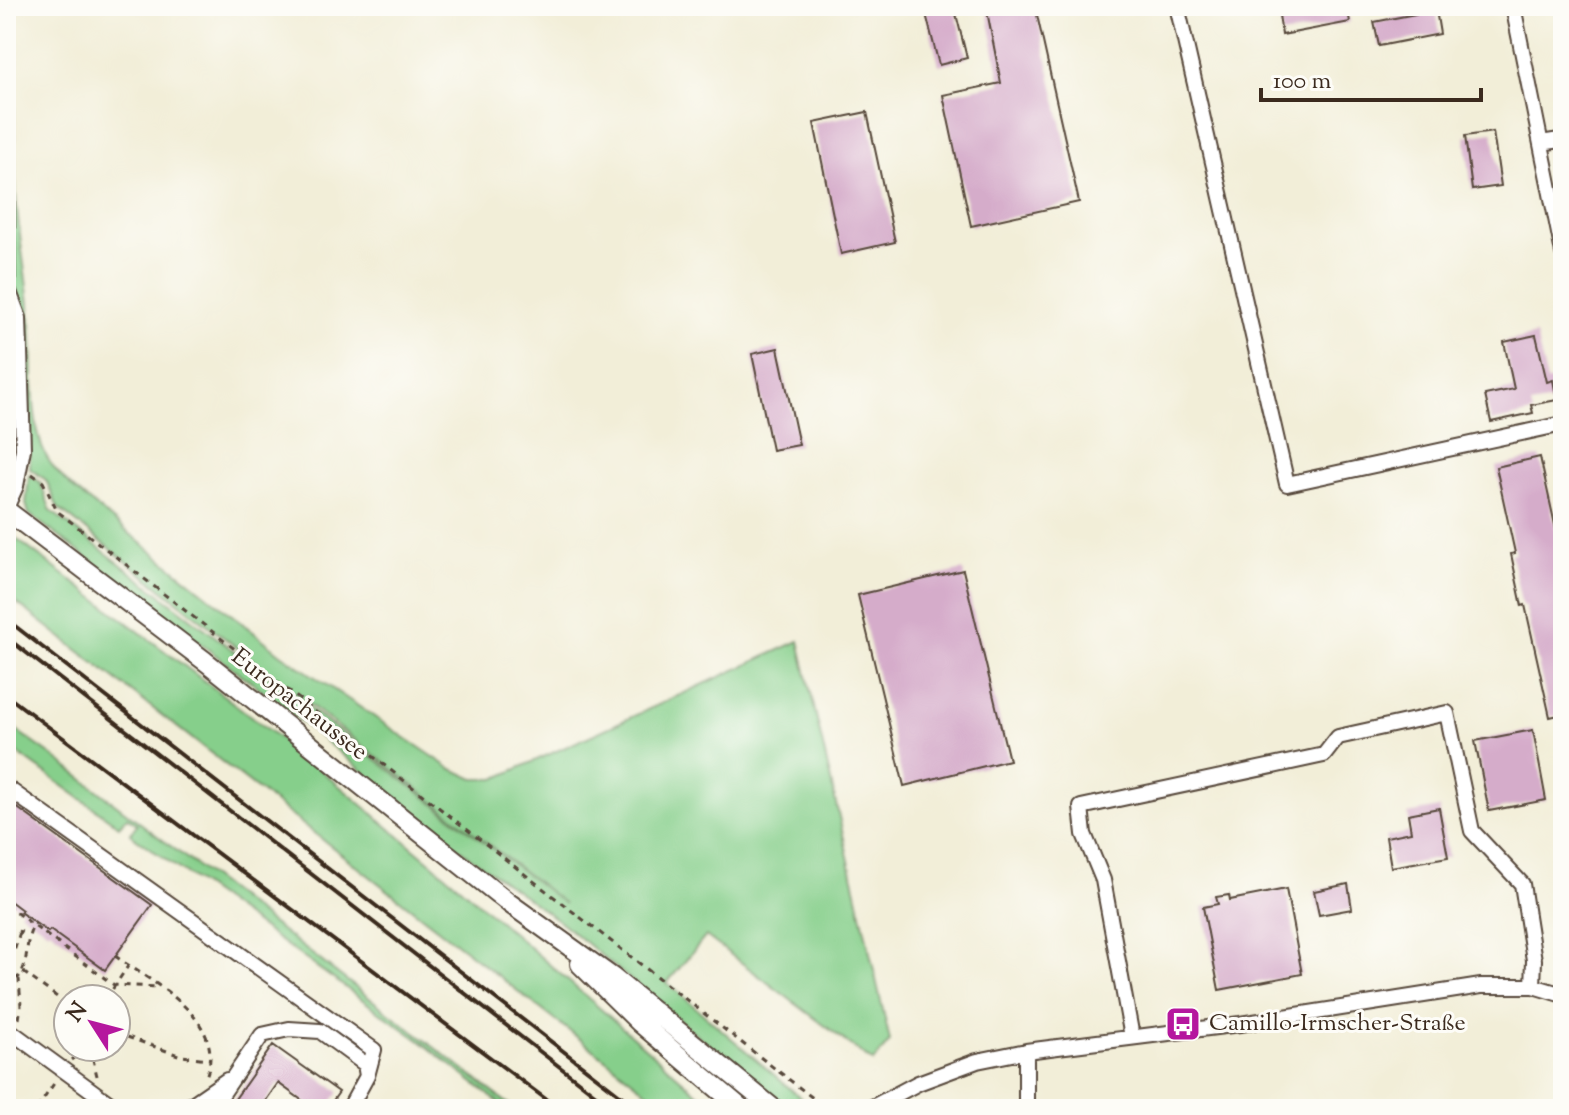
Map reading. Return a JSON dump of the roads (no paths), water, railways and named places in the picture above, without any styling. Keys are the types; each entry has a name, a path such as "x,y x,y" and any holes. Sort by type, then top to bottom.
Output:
{"main road":[{"name":"Europachaussee","path":"6,509 205,661 560,941 612,977 774,1109"},
{"name":"Europachaussee","path":"560,941 615,1001 742,1109"}],"street":[{"path":"1177,6 1287,484 1563,424"},
{"path":"1513,6 1563,253"},
{"path":"6,140 8,289 19,318 23,429 20,469 6,509"},
{"path":"1541,143 1560,140"},
{"path":"1132,1037 1103,880 1084,834 1081,807 1324,755 1338,737 1447,713 1472,831 1522,884 1534,960 1533,986"},
{"path":"6,787 374,1050 367,1076 349,1109"},
{"path":"869,1109 918,1083 977,1061 1026,1051 1240,1024 1481,986 1533,986 1563,995"},
{"path":"9,1027 117,1109"},
{"path":"212,1109 262,1035 289,1029 320,1031 365,1064 367,1076"},
{"path":"1026,1051 1026,1109"},
{"path":"185,1109 235,1075"}],"railway":[{"path":"6,619 638,1109"},
{"path":"6,637 614,1109"},
{"path":"6,695 559,1109"}],"place":[{"name":"Camillo-Irmscher-Straße","path":"1183,1024"}]}
